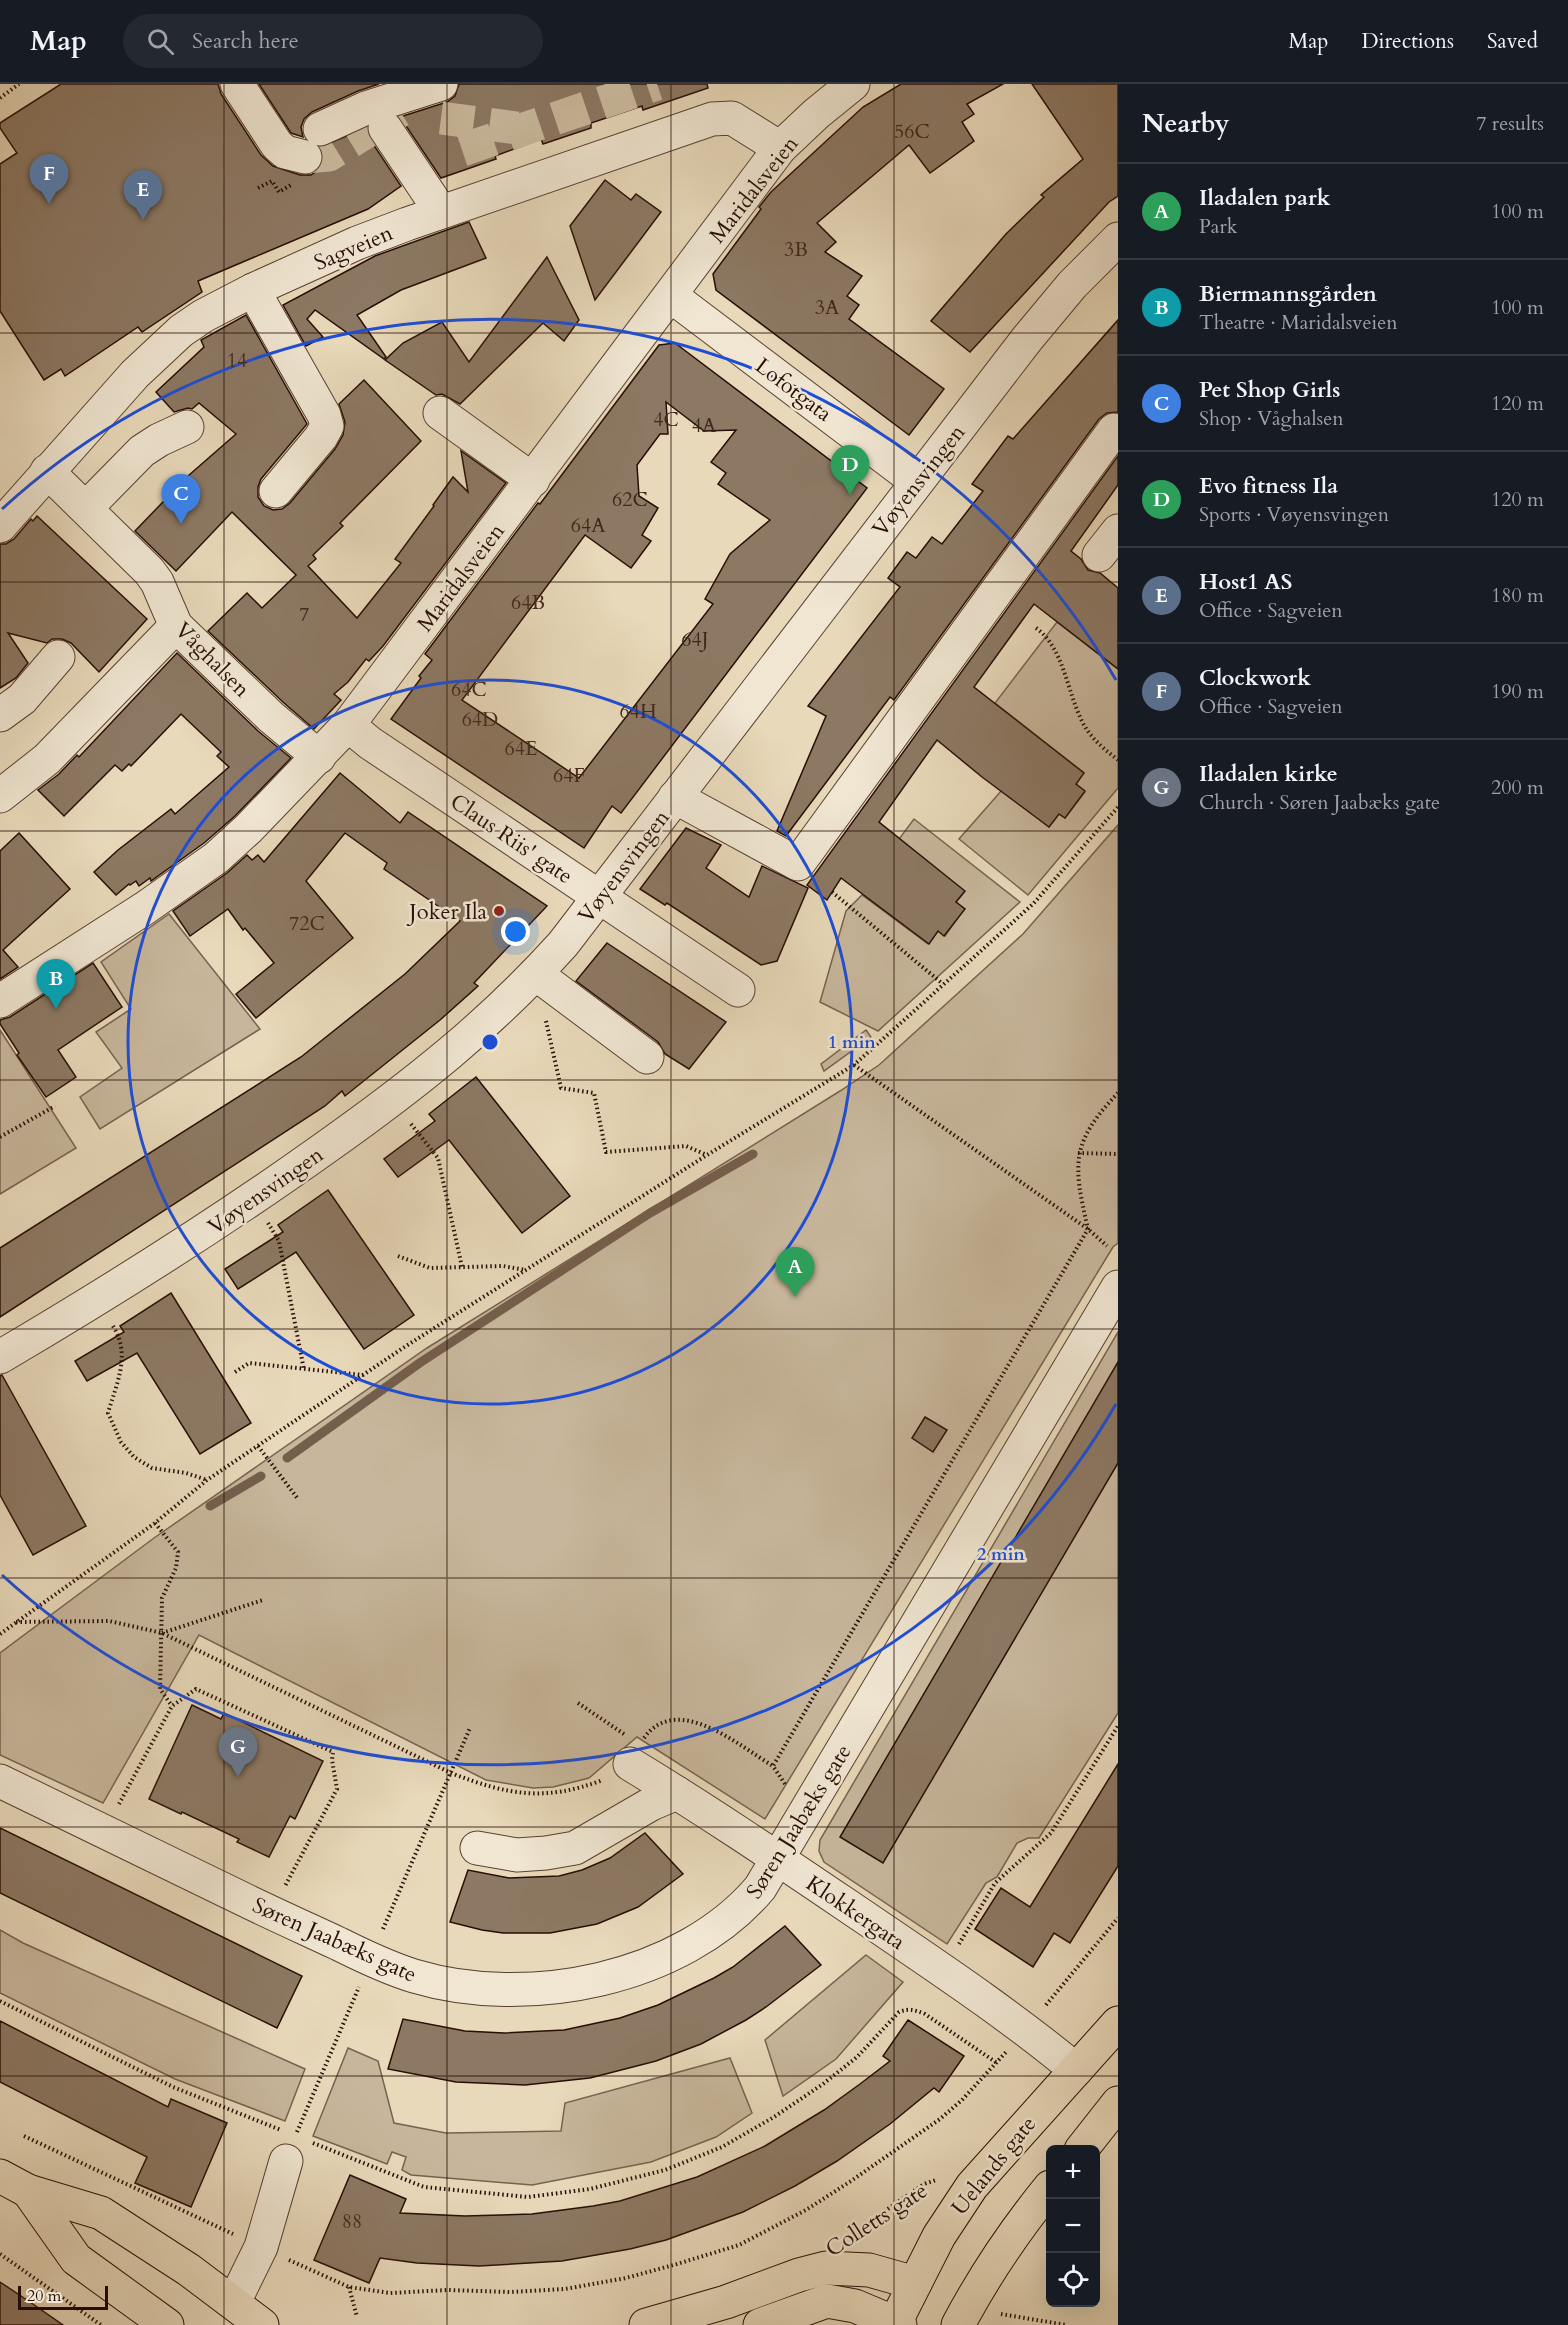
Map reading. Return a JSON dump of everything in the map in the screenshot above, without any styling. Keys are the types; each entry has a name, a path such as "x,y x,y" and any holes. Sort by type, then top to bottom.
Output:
{"main road":[{"name":"Uelands gate","path":"896,2324 939,2236 972,2186 1118,2023"},
{"path":"1085,2145 1118,2103"},
{"path":"14,2184 101,2213 146,2240 234,2302 262,2325"},
{"path":"14,2184 76,2259 167,2325"},
{"path":"958,2325 978,2286 1006,2243 1046,2192"},
{"name":"Colletts gate","path":"646,2325 726,2302 799,2275 826,2268 869,2270 915,2283"},
{"path":"759,2325 827,2301 855,2306 896,2324"}],"street":[{"path":"237,84 277,145 285,152 312,143 366,108 411,104 441,212"},
{"name":"Maridalsveien","path":"0,1001 145,908 216,858 319,757 348,725 780,148 843,87"},
{"name":"Sagveien","path":"0,526 135,374 163,347 204,316 253,290 357,243 712,119 732,118 780,148"},
{"name":"Vøyensvingen","path":"0,1357 97,1300 253,1200 426,1073 481,1027 536,974 563,944 916,481 1042,321 1072,285 1118,239"},
{"path":"253,290 324,415 327,426 321,437 276,491"},
{"name":"Lofotgata","path":"671,296 916,481"},
{"path":"440,413 533,480"},
{"path":"86,508 142,451 159,440 188,427"},
{"path":"675,797 798,864 1114,430"},
{"name":"Våghalsen","path":"47,471 149,571 157,582 176,626 271,717 319,757"},
{"path":"0,796 47,759 176,626"},
{"path":"0,715 22,699 58,657"},
{"name":"Claus Riis' gate","path":"348,725 370,743 738,990"},
{"path":"536,974 647,1057"},
{"name":"Søren Jaabæks gate","path":"0,1781 270,1912 370,1959 414,1976 496,1990 541,1990 599,1980 648,1964 719,1927 743,1908 760,1888 1118,1287"},
{"name":"Klokkergata","path":"635,1754 677,1793 777,1858 1026,2029 1076,2070"},
{"path":"477,1848 517,1856 546,1854 575,1848 651,1804 677,1793"},
{"path":"234,2302 261,2247 291,2148"}],"path":[{"path":"0,98 19,84"},
{"path":"258,188 272,181 279,192"},
{"path":"1036,628 1047,636 1057,653 1081,721 1097,743 1118,760"},
{"path":"0,1634 155,1523 207,1480 364,1375 525,1270 854,1065 1033,904 1118,807"},
{"path":"832,892 943,984"},
{"path":"543,1010 561,1088 594,1093 606,1152 686,1146 707,1155"},
{"path":"854,1065 1088,1229 1107,1246"},
{"path":"773,1766 1088,1229 1080,1195 1078,1153 1097,1114 1118,1093"},
{"path":"0,1137 55,1106"},
{"path":"410,1122 438,1158 462,1267"},
{"path":"1078,1153 1118,1154"},
{"path":"253,1200 279,1241 304,1370"},
{"path":"398,1256 430,1268 503,1266 525,1270"},
{"path":"97,1300 122,1340 121,1369 108,1413 121,1442 134,1457 152,1468 186,1473 207,1480"},
{"path":"235,1372 249,1363 364,1375"},
{"path":"258,1446 298,1499"},
{"path":"155,1523 178,1552 176,1568 162,1598 160,1689 172,1706"},
{"path":"162,1634 263,1600"},
{"path":"15,1622 109,1621 162,1634 451,1773 490,1788 531,1794 580,1788 623,1772 645,1735 662,1722 687,1719 707,1726 773,1766 789,1791"},
{"path":"104,1831 172,1706 196,1689 333,1752 332,1760 337,1790 270,1912"},
{"path":"578,1703 635,1754"},
{"path":"942,1971 995,1883 1051,1833 1118,1726"},
{"path":"381,1934 470,1728"},
{"path":"1039,2014 1118,1918"},
{"path":"0,2001 291,2148 424,2187 528,2197 590,2189 665,2170 722,2147 774,2117 824,2084 857,2057 899,2012 905,2010 925,2014 998,2062"},
{"path":"291,2148 353,2002"},
{"path":"24,2136 349,2287 390,2293 565,2289 626,2278 739,2245 806,2210 912,2140 962,2100 1012,2046"},
{"name":"Colletts gate","path":"841,2240 924,2184 944,2178"},
{"path":"0,2254 102,2325"},
{"path":"349,2287 357,2317"},
{"path":"1000,2314 1067,2325"}],"shaded area":[{"path":"1057,622 1118,669 1118,788 1028,895 959,839 1002,790 1049,827 1059,814 1065,818 1085,792 1076,784 1084,773 995,703"},
{"path":"914,819 1020,902 878,1031 820,1002 846,911 862,895 928,944 938,931 945,936 964,909 956,902 964,892 899,839"},
{"path":"1118,825 1118,1243 1113,1247 765,1819 637,1737 589,1778 553,1787 533,1788 486,1780 199,1635 103,1803 0,1755 0,1653 154,1538 427,1348 879,1065 1023,934"},
{"path":"169,914 260,1029 100,1129 80,1097 122,1068 96,1032 131,1009 101,962"},
{"path":"0,1030 76,1148 0,1194"},
{"path":"866,1030 871,1037 824,1071 821,1064"},
{"path":"1118,1332 1118,1713 1039,1838 1028,1838 1017,1843 997,1877 986,1883 947,1944 824,1862 819,1851 820,1840"},
{"path":"0,1930 23,1943 305,2069 285,2121 175,2079 0,1993"},
{"path":"866,1955 903,1982 836,2059 783,2096 765,2040"},
{"path":"348,2048 378,2061 394,2123 446,2133 561,2131 565,2103 730,2058 752,2113 716,2137 651,2162 532,2185 411,2175 402,2170 406,2157 392,2152 387,2164 313,2136"}],"building":[{"path":"61,84 218,84 221,94 261,155 273,166 300,175 311,175 318,170 323,162 323,152 320,147 366,128 369,138 401,186 368,209 198,281 202,292 142,332 138,327 65,376 61,369 44,380 0,311 0,164 17,153 0,128 0,123"},
{"path":"259,84 379,84 312,112 304,119 301,127 303,137 291,133"},
{"path":"459,84 707,84 708,88 643,110 642,106 591,123 591,128 543,144 541,139 495,156 496,159 441,178 400,117 447,102 455,96"},
{"path":"901,84 1003,84 967,104 974,114 962,122 974,141 930,173 909,145 817,223 836,242 825,252 862,276 847,296 859,305 849,319 944,389 909,435 716,290 713,274 771,192 863,107"},
{"path":"1032,84 1118,84 1118,196 1109,202 970,352 931,321 1006,234 1044,197 1041,195 1083,159"},
{"path":"605,180 631,200 636,194 661,212 595,300 570,226"},
{"path":"469,222 486,258 401,290 357,315 386,357 384,359 315,310 307,319 323,337 306,346 283,305 375,256"},
{"path":"547,257 579,320 564,341 543,323 460,404 442,394 436,395 385,360 403,343 442,322 469,362"},
{"path":"246,315 307,424 261,479 258,497 264,506 273,510 282,509 290,503 335,449 343,435 345,422 339,404 364,380 421,441 340,523 343,526 313,555 316,559 308,566 357,618 401,563 395,559 453,477 468,492 461,451 506,483 383,646 369,661 366,659 348,682 334,694 341,700 314,729 208,631 247,593 262,608 296,575 232,512 176,571 135,531 188,476 236,434 199,403 192,409 174,412 156,392 204,347 201,340"},
{"path":"1118,320 1118,412 1107,413 1099,419 894,700 890,697 786,836 777,831 826,716 808,706 900,587 888,578 907,552 916,558 932,537 942,544 983,491 972,484 1008,436 1013,439"},
{"path":"675,343 867,488 621,813 612,806 584,848 391,719 432,660 425,654 659,345","holes":["666,402 704,431 736,430 711,462 726,473 718,484 770,520 730,554 705,599 713,604 579,778 462,700 585,535 631,568 651,541 642,535 658,508 639,496 637,465 660,434 668,434"]},
{"path":"1118,456 1118,485 1071,551 1081,559 1088,570 1100,573 1118,588 1118,669 1034,604 974,687 1084,773 1076,784 1085,791 1065,818 1059,814 1049,827 937,740 879,822 965,891 956,902 965,909 944,936 938,931 929,944 841,878 827,900 807,885"},
{"path":"37,516 147,619 99,672 71,643 62,639 52,639 47,643 8,633 28,663 16,678 0,688 0,544 6,544 14,539 31,519 33,521"},
{"path":"177,653 258,731 291,758 235,816 204,843 151,881 150,878 139,886 136,881 116,895 94,872 118,850 171,809 175,814 229,767 217,756 221,752 181,714 131,766 129,764 122,771 115,765 64,816 38,790 59,774 77,755 79,757"},
{"path":"340,773 400,823 408,812 547,906 474,983 478,986 440,1020 345,1096 342,1091 325,1106 0,1317 0,1248 301,1057 405,974 460,921 384,869 387,863 345,833 306,881 353,938 256,1018 236,994 274,963 245,928 243,930 228,909 190,936 173,911 227,873 247,855 252,860 258,855 264,862"},
{"path":"686,828 721,845 706,868 749,897 762,866 808,888 777,961 761,965 667,903 665,905 640,889"},
{"path":"19,833 70,889 3,950 18,967 0,979 0,851"},
{"path":"607,943 726,1022 689,1069 665,1054 658,1042 576,981"},
{"path":"93,963 122,1007 58,1050 76,1077 46,1097 17,1055 19,1053 0,1024 0,1020 10,1017"},
{"path":"476,1077 570,1196 522,1233 449,1140 398,1177 384,1159 435,1121 429,1114"},
{"path":"328,1190 414,1315 364,1349 296,1252 238,1289 225,1269 283,1232 278,1225"},
{"path":"171,1293 251,1423 200,1454 137,1353 87,1381 75,1361 124,1332 120,1326"},
{"path":"1118,1362 1118,1463 883,1863 840,1837"},
{"path":"2,1375 86,1526 33,1555 0,1495 0,1376"},
{"path":"925,1417 947,1430 933,1452 912,1438"},
{"path":"192,1705 221,1719 224,1713 323,1761 295,1819 290,1816 269,1857 237,1842 239,1839 149,1799"},
{"path":"1118,1764 1118,1866 1070,1943 1054,1933 1033,1967 975,1929 1001,1888 1030,1907"},
{"path":"0,1828 302,1976 277,2028 0,1893"},
{"path":"645,1833 683,1874 638,1907 597,1924 550,1933 503,1933 450,1922 468,1870 509,1878 559,1876 582,1870 610,1858"},
{"path":"785,1926 821,1965 746,2020 701,2044 656,2061 590,2078 525,2085 456,2082 388,2069 403,2019 465,2031 504,2033 564,2030 620,2018 658,2005 714,1978 733,1967"},
{"path":"908,2020 964,2056 939,2092 934,2088 890,2124 837,2161 795,2186 743,2212 666,2240 562,2261 479,2266 417,2263 380,2258 369,2283 314,2260 350,2175 406,2199 400,2213 465,2216 532,2214 593,2206 620,2201 697,2177 765,2146 824,2110 860,2084 890,2061 883,2056"},
{"path":"0,2021 168,2107 171,2099 227,2123 191,2207 135,2183 147,2157 0,2082"},
{"path":"0,2282 30,2302 63,2325 0,2325"}],"waterway":[{"path":"287,1458 421,1362 650,1213 753,1154"},
{"path":"210,1506 261,1476"}],"tunnel":[{"path":"462,150 657,84"},
{"path":"305,157 329,155 400,111"},
{"path":"441,118 517,128"}],"place":[{"name":"Clockwork","path":"49,204"},
{"name":"Host1 AS","path":"143,220"},
{"name":"Evo fitness Ila","path":"850,495"},
{"name":"Pet Shop Girls","path":"181,524"},
{"name":"Joker Ila","path":"499,911"},
{"name":"Biermannsgården","path":"56,1009"},
{"name":"Iladalen park","path":"795,1297"},
{"name":"Iladalen kirke","path":"238,1777"}]}
